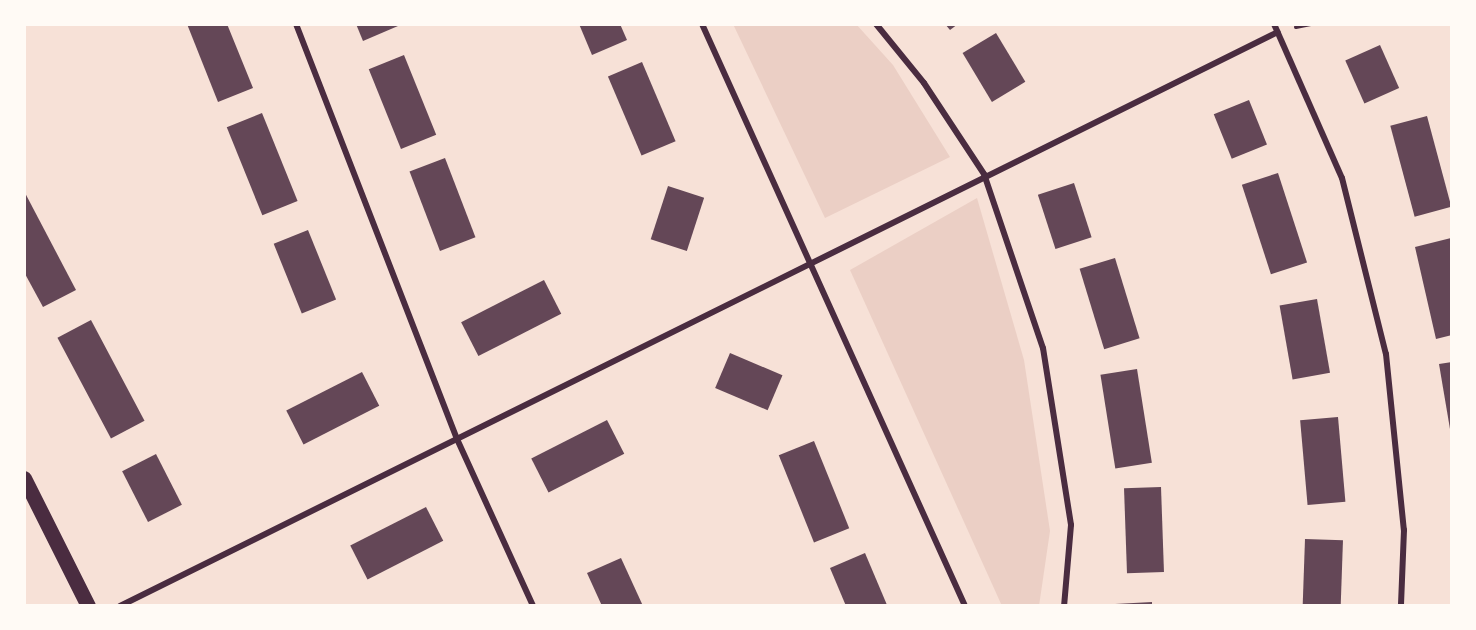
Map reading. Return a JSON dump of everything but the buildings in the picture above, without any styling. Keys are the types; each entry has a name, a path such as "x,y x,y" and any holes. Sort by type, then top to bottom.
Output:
{"main road":[{"path":"24,478 88,606"}],"street":[{"path":"296,24 457,439 533,606"},
{"path":"702,24 965,606"},
{"path":"876,24 924,83 984,174 1043,348 1071,525 1064,606"},
{"path":"1274,24 1342,178 1386,354 1404,530 1401,606"},
{"path":"120,606 457,439 809,260 1278,32"}],"shaded area":[{"path":"733,24 856,24 893,65 950,157 825,218"},
{"path":"977,198 1024,360 1050,531 1039,606 1002,606 850,270"}]}
